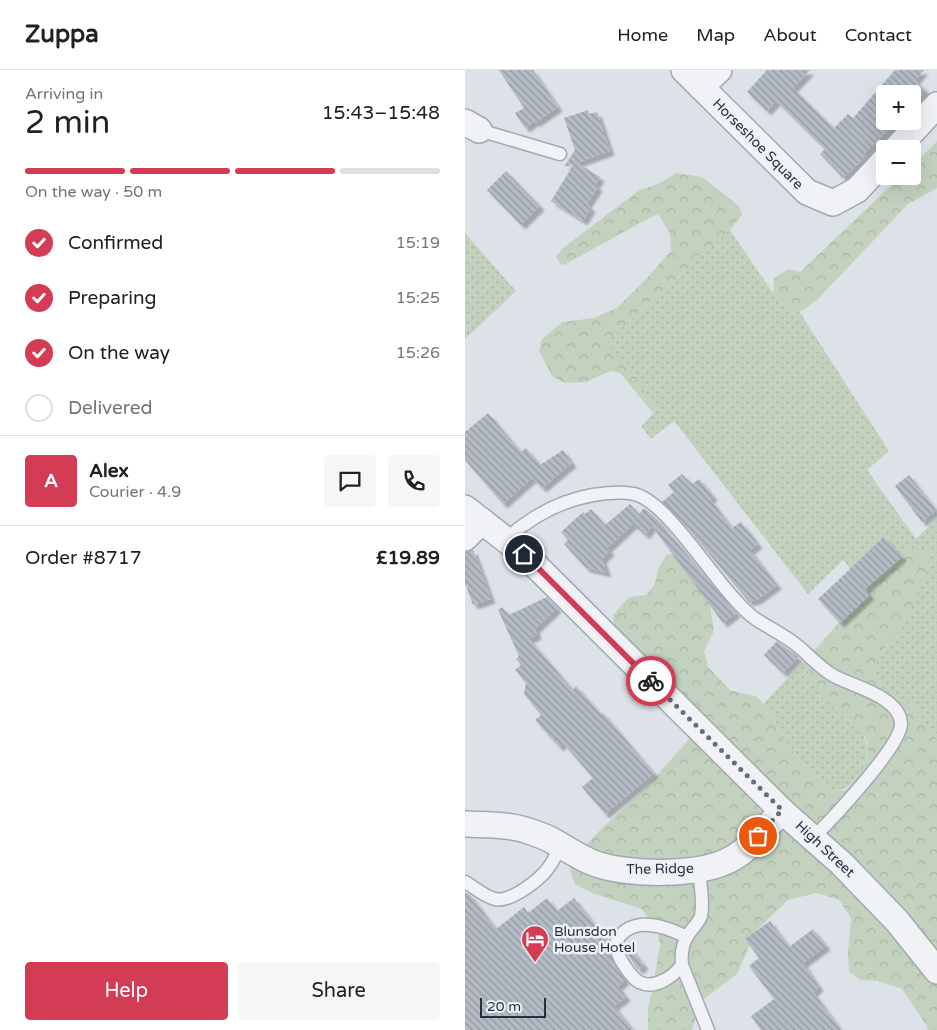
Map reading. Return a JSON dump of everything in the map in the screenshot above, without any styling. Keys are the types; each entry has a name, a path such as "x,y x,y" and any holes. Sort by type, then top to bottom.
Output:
{"street":[{"name":"Horseshoe Square","path":"684,70 807,192 833,203 857,190 876,170"},
{"path":"701,87 719,70"},
{"path":"904,140 937,105"},
{"name":"High Street","path":"471,523 506,539 524,554 782,810 814,837 871,892 937,971"},
{"name":"The Ridge","path":"465,824 496,825 520,829 548,838 591,862 623,871 663,872 699,869 725,862 740,853 782,810"}],"lane":[{"path":"472,126 560,154"},
{"path":"506,539 527,521 553,506 601,494 636,494 654,504 671,522 742,608 757,620 783,634 833,676 886,700 897,713 901,724 899,736 840,811 814,837"},
{"path":"465,882 494,899 500,900 510,897 545,872 553,862 561,846"},
{"path":"699,869 701,916 687,937 682,950 682,965 708,1030"},
{"path":"682,965 677,972 655,984 639,982 632,977 619,958 616,944 623,932 630,928 644,925 664,928 687,937"}],"green space":[{"path":"937,141 937,188 908,204 817,300 803,310 790,314 773,293 774,278 789,269 800,272 892,185 921,185 921,158"},
{"path":"676,173 702,177 739,206 742,215 730,230 607,341 633,373 657,410 654,414 620,373 611,371 586,382 564,383 552,376 539,351 542,339 562,322 594,318 617,308 671,251 670,234 659,215 653,216 564,265 560,264 556,256 563,248 638,191 662,182"},
{"path":"730,230 773,293 790,314 799,311 889,451 867,470 916,539 937,518 937,740 914,707 884,691 874,675 876,658 904,625 904,552 868,591 843,560 808,594 674,421 651,439 641,426 657,410 607,341"},
{"path":"465,233 516,291 465,339"},
{"path":"912,548 929,552 927,571 904,625 876,658 874,675 884,691 914,707 937,740 937,1030 928,1030 902,989 878,981 861,980 849,972 848,953 851,918 839,900 816,893 788,900 756,931 737,974 701,1001 692,1030 648,1030 648,1007 660,944 657,931 642,909 592,893 575,884 570,871 570,865 600,830 645,789 689,739 696,721 614,627 613,615 629,597 646,595 655,584 658,569 667,554 677,555 710,605 714,631 704,651 708,667 730,690 758,697 774,719 782,738 809,770 834,791 845,790 855,781 865,764 868,752 866,738 852,721 844,718 822,697 807,675 822,642 880,576 903,552"},
{"path":"822,642 807,675 844,718 856,724 863,734 867,746 863,770 856,780 846,787 834,791 809,770 782,738 774,719 763,704"}],"building":[{"path":"499,70 533,70 558,107 525,128 515,113 524,108"},
{"path":"767,70 810,70 793,88 834,128 848,114 853,118 876,92 876,130 888,130 876,140 864,154 866,156 843,178 820,154 825,149 776,101 767,111 747,92"},
{"path":"895,70 924,70 915,80 920,85 882,85"},
{"path":"921,86 926,91 921,96"},
{"path":"588,110 589,114 597,112 610,151 577,163 600,177 595,185 598,187 587,204 591,208 583,221 551,201 574,164 564,167 575,150 564,118"},
{"path":"506,171 540,206 521,225 487,190"},
{"path":"488,413 521,452 526,448 540,465 563,450 572,463 542,488 532,478 503,504 465,460 465,432"},
{"path":"682,474 692,484 699,479 713,496 710,499 732,528 741,522 758,544 750,550 777,585 755,601 749,602 686,526 662,502 674,492 668,485"},
{"path":"909,475 936,510 922,522 895,486"},
{"path":"630,504 639,514 644,508 658,520 736,613 723,623 652,526 645,535 633,524 607,548 610,551 602,559 607,573 586,568 564,544 568,540 561,532 583,512 585,514 591,509 605,525"},
{"path":"884,537 902,557 865,589 870,595 840,623 818,599"},
{"path":"473,550 491,599 473,605 465,583 465,552"},
{"path":"547,597 557,608 535,629 537,635 529,639 573,690 576,686 601,714 603,713 654,773 605,814 582,787 593,778 563,743 559,747 535,720 541,715 524,694 526,683 515,670 521,665 516,659 519,656 498,610 502,607 509,615"},
{"path":"777,641 798,657 783,673 764,655"},
{"name":"Blunsdon House Hotel","path":"465,892 470,895 496,929 524,907 528,913 547,898 557,911 574,898 608,942 611,958 625,980 618,986 626,997 614,1006 633,1030 465,1030"},
{"path":"770,921 789,947 813,929 826,946 803,963 819,987 813,992 841,1030 761,1030 751,1016 774,999 749,966 759,958 745,939"},
{"path":"627,944 644,965 638,970 626,952 624,947"}],"way so far":[{"path":"651,681 782,810 758,836"}],"place":[{"name":"Blunsdon House Hotel","path":"535,963"}],"route":[{"path":"524,554 651,681"}]}
